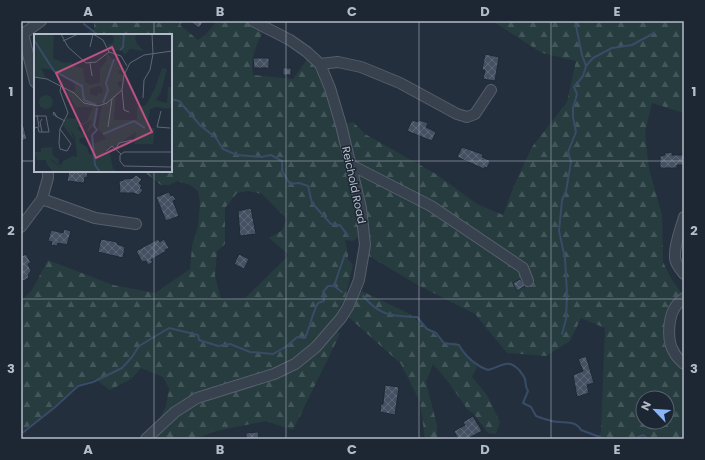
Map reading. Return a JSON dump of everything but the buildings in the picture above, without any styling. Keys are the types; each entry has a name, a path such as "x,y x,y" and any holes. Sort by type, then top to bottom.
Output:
{"street":[{"path":"34,78 22,34 41,21"},
{"name":"Reichold Road","path":"146,439 175,412 197,398 274,374 294,364 316,347 341,318 348,307 359,280 365,245 361,208 330,88 320,64 307,52 290,40 253,21"},
{"path":"320,64 338,62 361,67 400,83 457,114 467,117 475,114 491,90"},
{"path":"351,166 431,206 523,268 528,281"},
{"path":"21,227 42,199 48,178 48,172"},
{"path":"42,199 95,218 136,224"},
{"path":"684,217 676,245 675,258 679,268 684,274"},
{"path":"684,298 674,309 671,316 670,333 671,347 674,353 684,364"}],"green space":[{"path":"94,21 183,21 180,25 198,40 206,34 217,21 253,21 266,27 253,56 253,75 293,79 310,55 320,64 341,125 353,122 365,134 436,174 477,204 503,215 515,183 532,147 567,102 576,61 542,53 492,21 684,21 684,113 652,103 645,132 649,169 662,215 663,262 672,280 681,292 668,312 664,344 684,375 684,439 594,439 601,433 605,328 581,318 570,341 546,356 507,353 475,314 416,284 364,253 364,235 359,235 353,241 345,240 348,259 353,265 345,299 339,309 344,313 333,328 340,334 293,430 266,421 216,431 195,439 160,439 154,431 166,406 169,388 163,377 141,368 131,379 110,390 95,379 77,385 49,411 21,432 21,301 32,290 48,260 113,285 155,293 190,269 192,246 198,226 200,204 198,191 190,185 177,181 169,185 161,185 144,172 172,172 172,34 86,34 94,29","holes":["248,191 262,194 287,219 282,230 269,238 289,255 245,298 221,299 215,276 217,251 225,244 225,208 237,193"]},
{"path":"355,288 408,313 445,344 456,342 477,367 472,377 487,395 500,422 496,434 488,433 473,413 468,410 449,383 433,364 426,382 437,425 437,439 425,439 420,402 401,364 344,313"}],"waterway":[{"path":"575,21 582,55 586,66"},
{"path":"84,24 97,34"},
{"path":"562,334 566,319 567,294 565,258 559,231 562,200 566,191 571,162 568,152 576,132 573,108 577,94 574,87 583,76 586,66 593,58 612,48 632,45 654,33"},
{"path":"172,99 179,101 200,125 216,138 223,149 237,155 261,157 271,155 282,161 282,171 290,184 299,183 308,186 312,203 331,224 340,225 348,236"},
{"path":"334,286 345,254"},
{"path":"21,434 54,408 78,386 93,382 122,368 139,346 169,328 198,335 199,340 218,346 230,344 250,352 273,354 287,346 297,337 305,338 316,307 318,303 324,301 323,292 328,286 334,286 342,292"},
{"path":"363,296 375,308 387,314 417,317 427,329 436,333 444,343 459,345 464,353 479,366 488,370 504,364 516,367 525,378 528,391 523,403 531,407 536,416 556,422 572,423 581,430 605,439"},
{"path":"634,439 643,435 648,439"}]}
